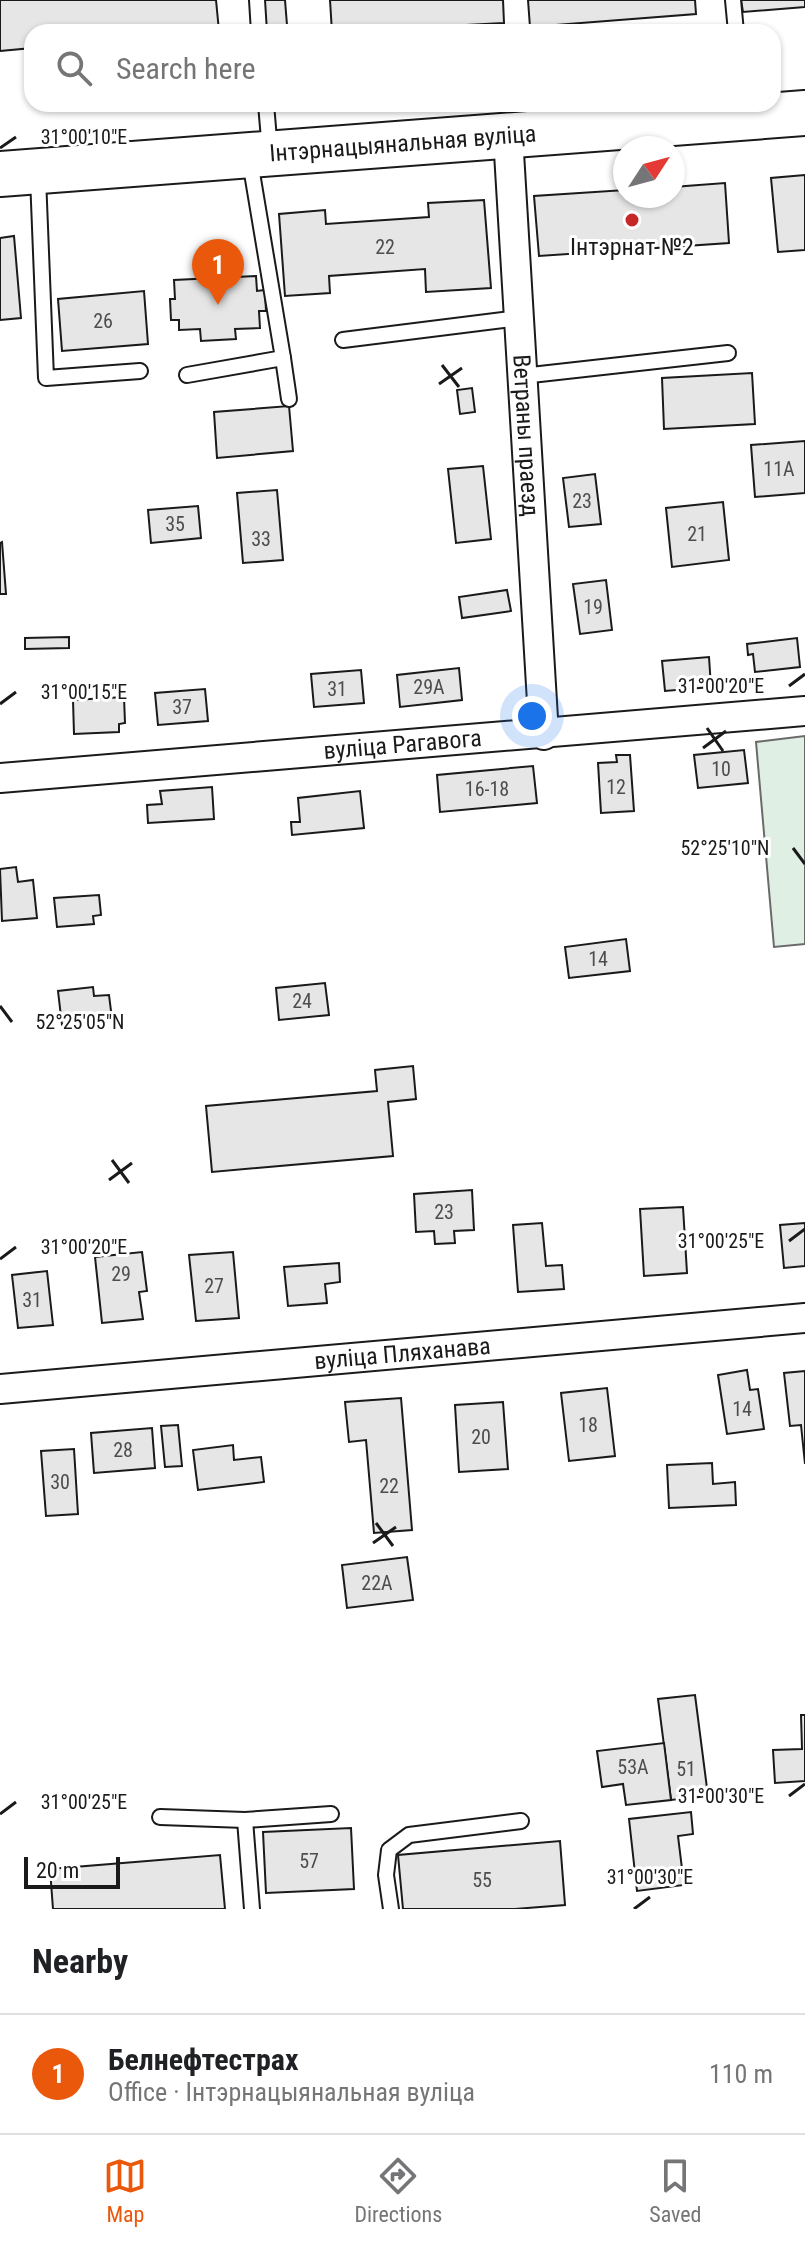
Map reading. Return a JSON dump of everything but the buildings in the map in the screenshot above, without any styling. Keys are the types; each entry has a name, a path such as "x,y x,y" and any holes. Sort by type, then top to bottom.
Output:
{"main road":[{"name":"Інтэрнацыянальная вуліца","path":"19,173 508,136 735,112"},
{"name":"Інтэрнацыянальная вуліца","path":"774,112 805,113"}],"street":[{"name":"Ветраны праезд","path":"508,136 544,735"},
{"name":"вуліца Рагавога","path":"0,778 805,711"},
{"name":"вуліца Пляханава","path":"0,1389 805,1318"}],"lane":[{"path":"257,0 258,24"},
{"path":"733,0 735,24"},
{"path":"265,112 259,156 289,399"},
{"path":"19,173 46,378 140,371"},
{"path":"343,340 519,318"},
{"path":"522,376 728,353"},
{"path":"187,375 283,358"},
{"path":"160,1817 245,1820 331,1814"},
{"path":"245,1820 252,1909"},
{"path":"391,1909 386,1875 389,1850 409,1835 521,1821"}],"green space":[{"path":"805,736 805,944 774,947 756,742"}],"place":[{"name":"Інтэрнат №2","path":"632,220"},
{"name":"Белнефтестрах","path":"218,305"}]}
